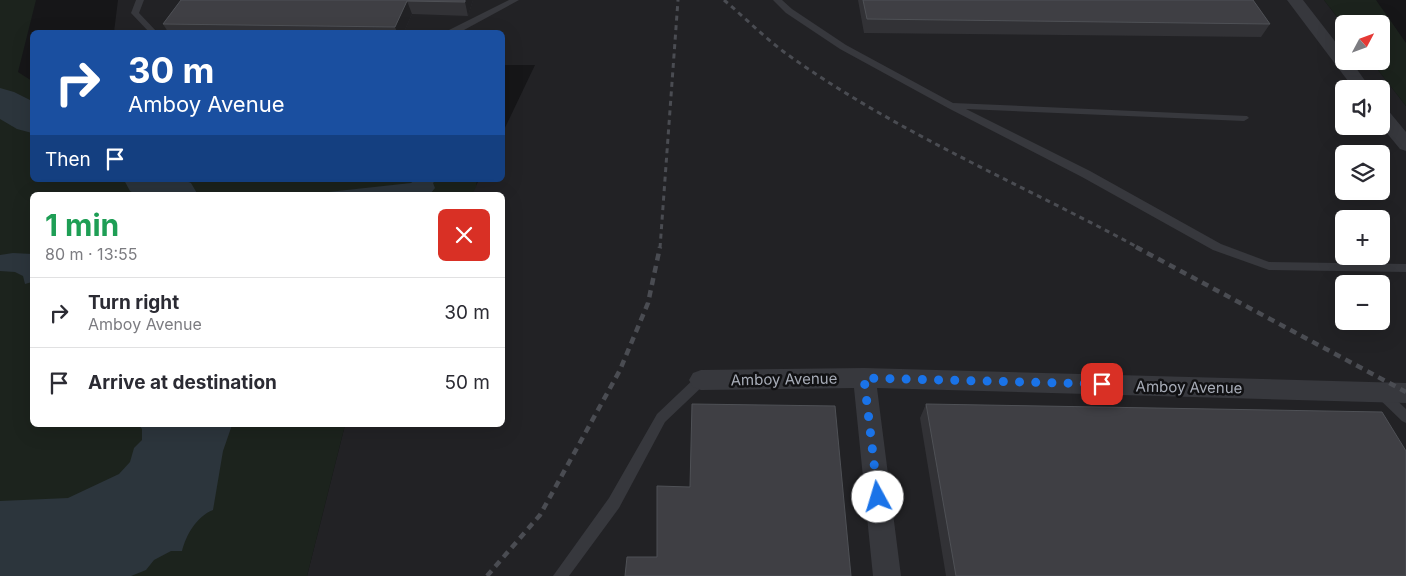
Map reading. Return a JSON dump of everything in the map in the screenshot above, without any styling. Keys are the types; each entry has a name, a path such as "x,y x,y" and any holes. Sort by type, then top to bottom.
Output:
{"street":[{"path":"1294,0 1356,80"},
{"path":"1390,125 1406,145"},
{"path":"864,378 887,576"},
{"name":"Amboy Avenue","path":"701,380 864,378 1406,392"}],"lane":[{"path":"140,0 135,13 151,30"},
{"path":"455,30 515,0"},
{"path":"777,0 789,11 843,47 951,106 1086,174 1217,247 1269,266 1406,268"},
{"path":"951,106 1244,118"},
{"path":"560,576 614,503 661,418 701,380"},
{"path":"1379,392 1406,416"}],"shaded area":[{"path":"0,0 36,0 18,72 30,80 30,182 477,182 473,192 30,192 30,427 344,427 307,576 0,576"},
{"path":"118,0 1324,0 1336,15 1335,70 1378,70 1386,80 1335,80 1335,135 1390,135 1390,85 1406,106 1406,576 307,576 344,427 505,427 505,192 473,192 478,182 505,182 505,128 535,65 505,65 505,30 114,30"},
{"path":"1324,0 1376,0 1386,15 1336,15"},
{"path":"1390,20 1406,43 1406,106 1390,85 1390,80 1386,80 1378,70 1390,70"},
{"path":"434,182 435,188 432,192 328,192"},
{"path":"13,253 30,254 30,283 25,284 23,276 15,272 0,271 0,255"},
{"path":"140,427 231,427 223,451 213,510 197,521 186,539 182,551 171,551 154,560 146,570 131,576 0,576 0,501 68,498 119,474 130,462 134,448 142,440"}],"building":[{"path":"181,0 465,0 465,2 407,1 395,27 163,24"},
{"path":"863,0 1253,0 1270,24 867,19"},
{"path":"692,404 835,406 851,576 625,576 627,557 657,557 657,486 690,487"},
{"path":"926,404 1382,412 1406,451 1406,576 956,576"}],"waterway":[{"path":"0,101 30,118"},
{"path":"150,182 169,192"}],"railway":[{"path":"660,248 678,0"},
{"path":"724,0 784,52 869,107 958,156 1139,248"},
{"path":"487,576 540,515 620,370 648,303 660,247"},
{"path":"1136,247 1406,392"}],"route":[{"path":"878,497 864,378 1102,384"}]}
